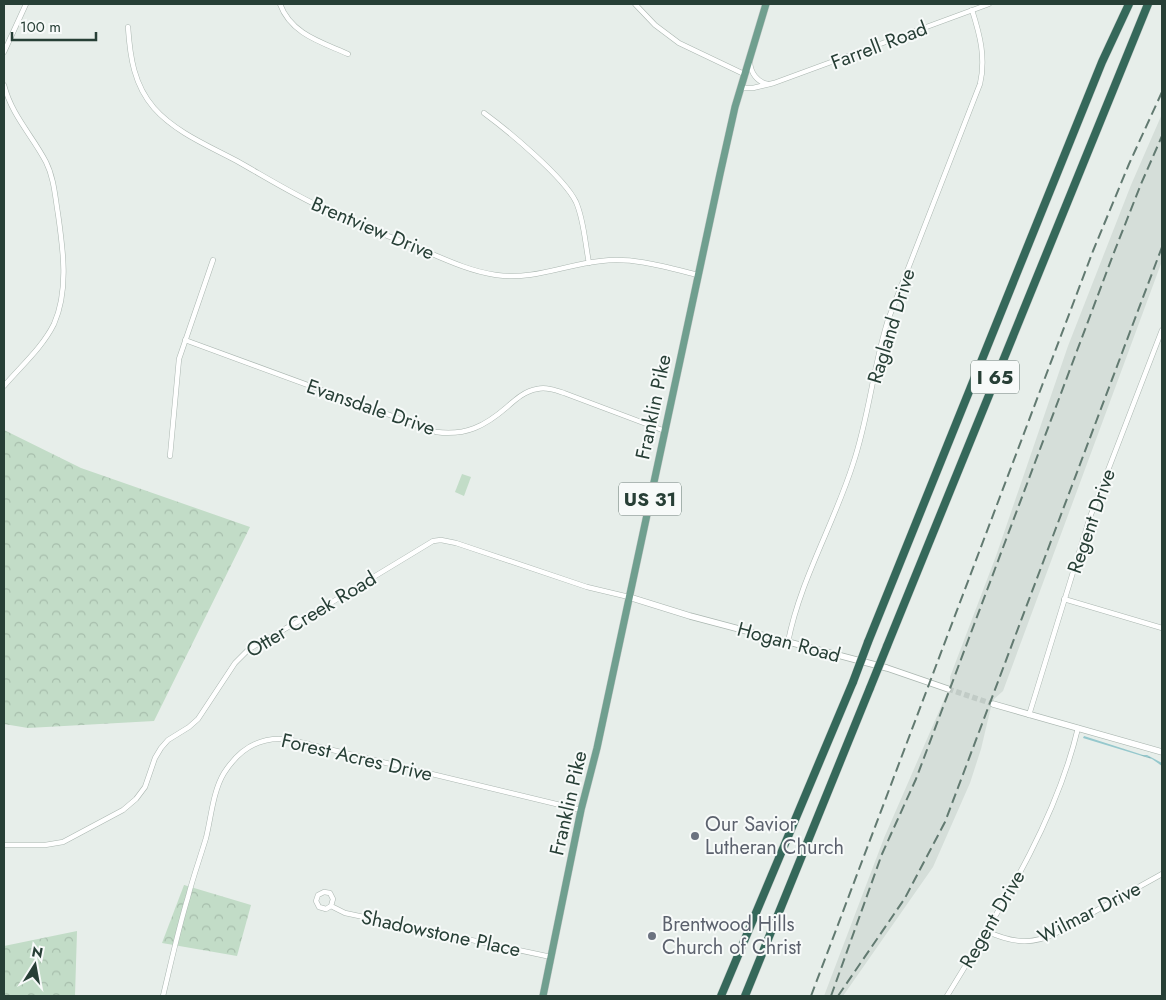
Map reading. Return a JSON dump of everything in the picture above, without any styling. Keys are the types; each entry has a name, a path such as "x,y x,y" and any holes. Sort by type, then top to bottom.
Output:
{"highway":[{"name":"I 65","path":"721,996 853,682 1089,94 1129,4"},
{"name":"I 65","path":"745,996 1148,4"}],"main road":[{"name":"Franklin Pike","path":"543,996 581,810 597,748 727,142 749,55 766,4"}],"street":[{"path":"4,52 26,4"},
{"path":"280,4 289,20 300,31 348,54"},
{"path":"635,4 655,25 679,43 744,74"},
{"name":"Farrell Road","path":"740,88 753,88 769,84 988,4"},
{"name":"Ragland Drive","path":"788,642 801,594 854,463 888,320 980,84 982,51 979,31 972,10"},
{"name":"Brentview Drive","path":"128,27 131,60 138,81 150,104 164,119 196,139 317,206 348,220 488,274 532,276 608,260 639,262 698,275"},
{"path":"749,55 752,72 759,80 769,84"},
{"path":"4,85 14,113 45,160 52,177 61,239 63,274 62,296 54,323 36,351 4,386"},
{"path":"484,113 543,164 571,194 580,216 589,263"},
{"path":"170,456 178,367 185,340 212,260"},
{"name":"Regent Drive","path":"1029,715 1090,517 1162,330"},
{"name":"Evansdale Drive","path":"185,340 436,432 455,432 476,428 494,418 523,394 540,388 564,393 665,430"},
{"name":"Otter Creek Road","path":"4,845 45,845 62,842 123,810 136,799 144,787 155,758 161,748 168,740 189,728 202,715 242,654 433,541 441,540 456,543 587,587 629,597"},
{"name":"Hogan Road","path":"629,597 690,616 887,668 948,689"},
{"path":"1064,599 1162,628"},
{"path":"993,704 1162,752"},
{"name":"Regent Drive","path":"947,996 1019,872 1049,813 1062,781 1078,728"},
{"name":"Forest Acres Drive","path":"163,996 220,781 233,762 246,749 256,743 270,739 291,740 581,810"},
{"name":"Wilmar Drive","path":"986,931 1017,942 1028,942 1045,938 1162,874"},
{"name":"Shadowstone Place","path":"331,906 345,913 551,957"}],"shaded area":[{"path":"1162,114 1162,261 1003,691 994,699 991,707 981,749 970,783 933,867 843,996 824,996 884,838 947,693 950,677 996,556 1068,346 1131,185"}],"green space":[{"path":"4,430 81,468 250,527 154,721 28,728 4,724"},
{"path":"462,474 471,477 464,496 455,492"},
{"path":"184,885 251,905 237,956 162,943"},
{"path":"77,931 75,996 4,996 4,946"}],"water":[{"path":"1084,736 1147,755 1162,763 1162,766 1152,759 1083,738"}],"tunnel":[{"path":"948,689 993,704"}],"railway":[{"path":"811,996 1093,251 1129,164 1162,92"},
{"path":"831,996 882,854 916,779 1113,255 1162,136"},
{"path":"838,996 905,898 945,822 1162,247"}],"place":[{"name":"Our Savior Lutheran Church","path":"695,836"},
{"name":"Brentwood Hills Church of Christ","path":"652,936"}]}
